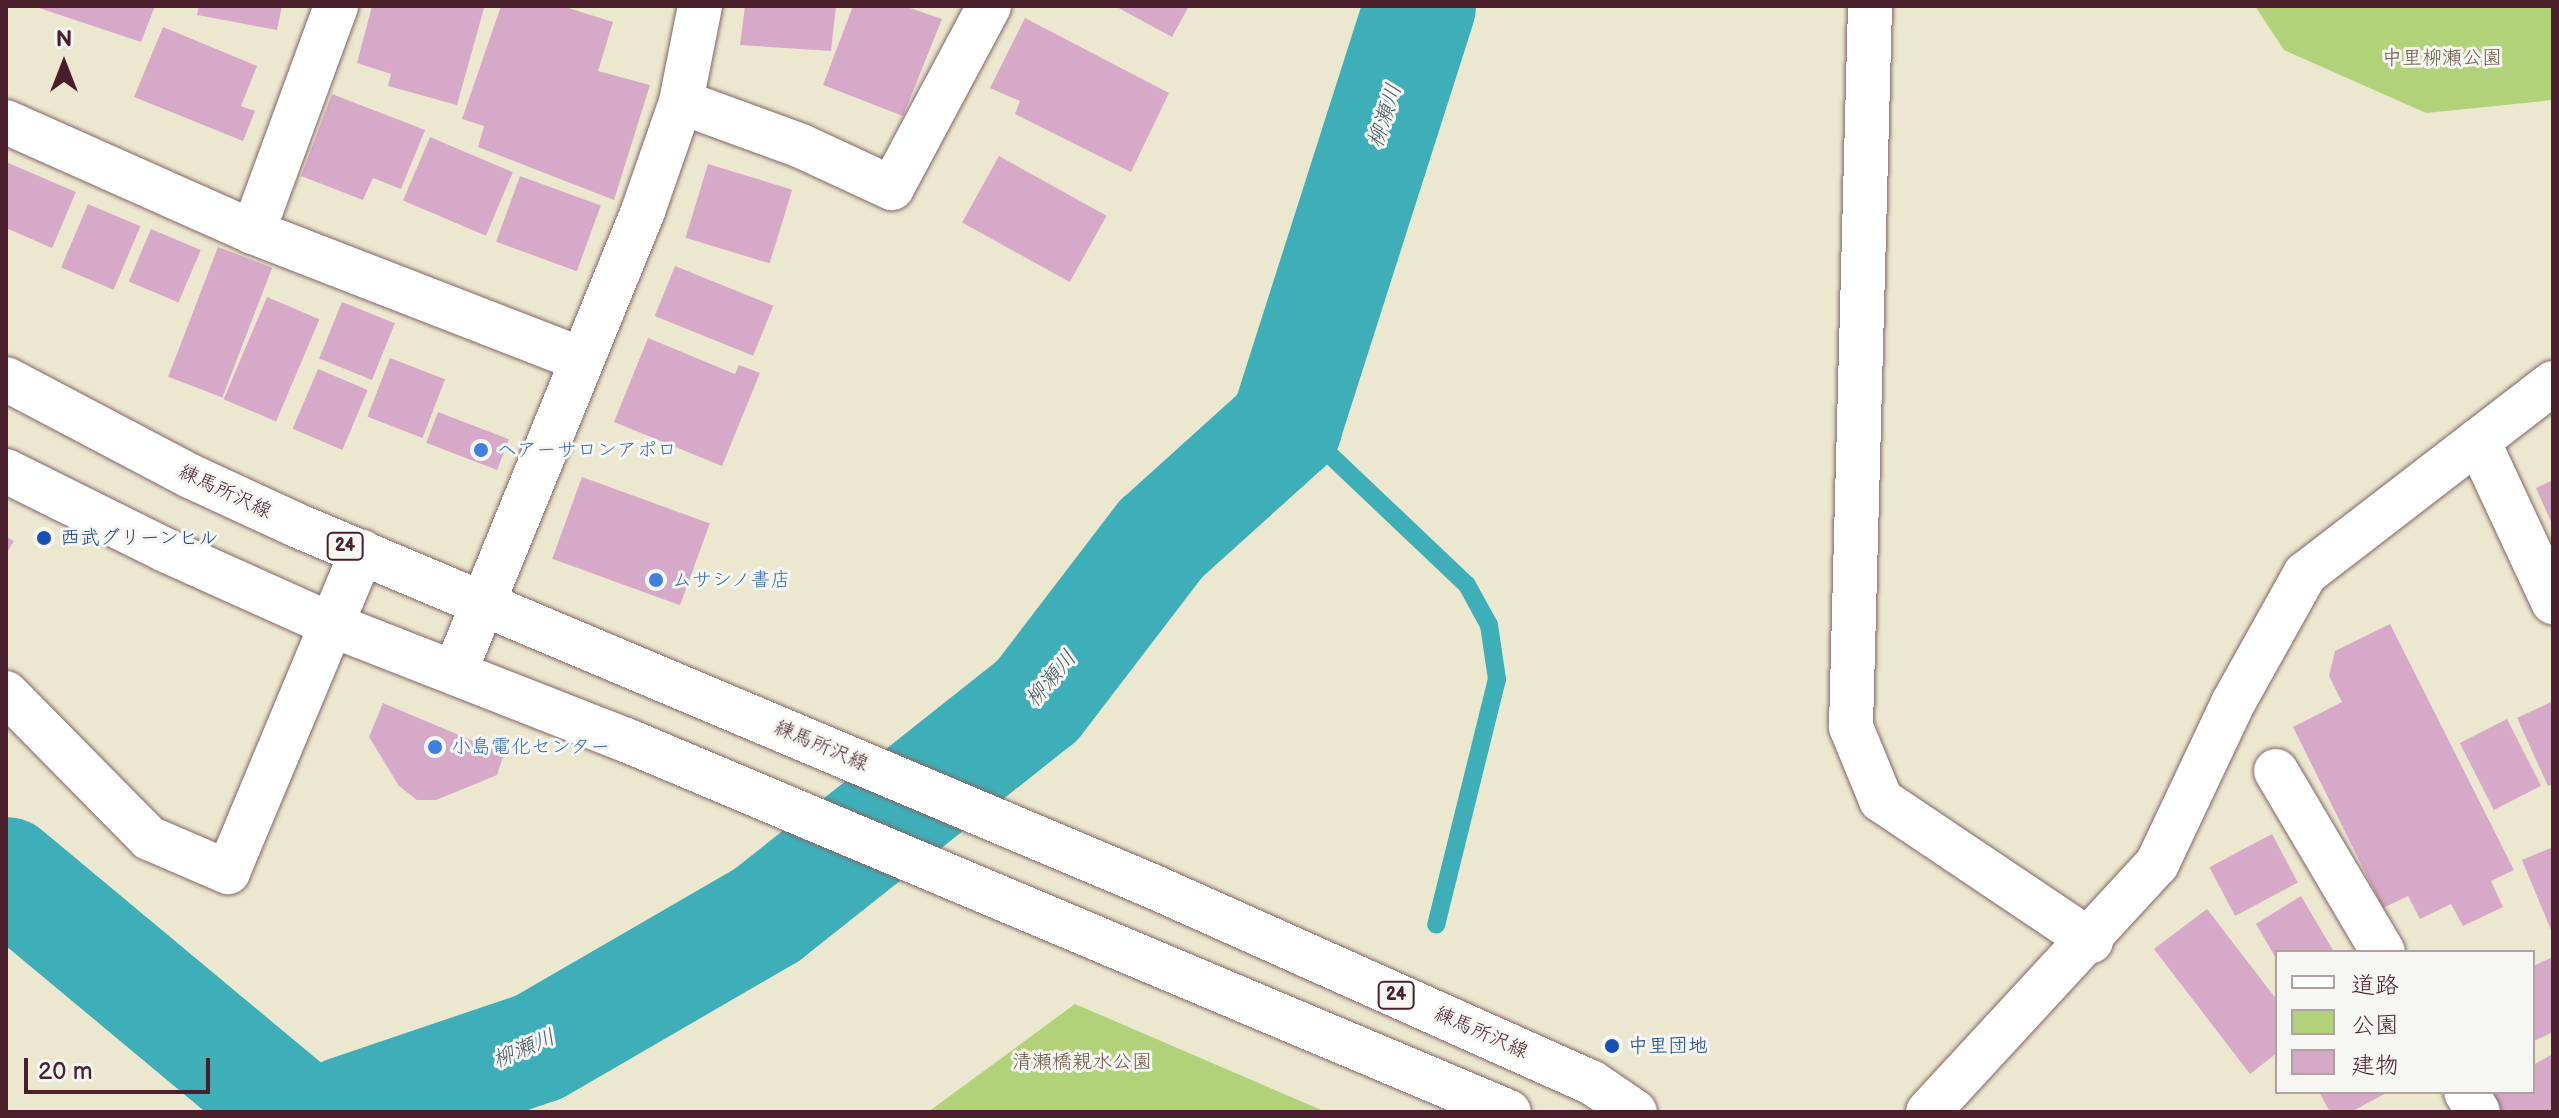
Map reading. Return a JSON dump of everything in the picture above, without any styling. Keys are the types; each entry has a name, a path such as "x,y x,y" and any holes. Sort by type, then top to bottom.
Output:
{"street":[{"path":"253,232 336,6"},
{"path":"455,672 681,102 700,6"},
{"path":"681,102 801,146 892,188 989,6"},
{"path":"1870,6 1851,727 1881,800 2091,941"},
{"path":"6,122 253,232 580,359"},
{"name":"練馬所沢線","path":"6,379 190,476 362,552 1152,886 1591,1082 1635,1112"},
{"path":"1928,1112 2091,941 2157,864 2233,703 2305,574 2553,383"},
{"path":"2478,441 2553,602"},
{"path":"6,471 165,550 332,625 626,740 1509,1112"},
{"path":"6,693 149,838 228,872 362,552"},
{"path":"2276,771 2382,950"},
{"path":"2467,1094 2478,1112"}],"green space":[{"name":"中里柳瀬公園","path":"2255,6 2553,6 2553,100 2426,113 2284,50"},
{"name":"清瀬橋親水公園","path":"1075,1004 1326,1112 928,1112"}],"building":[{"path":"33,6 155,6 141,42"},
{"path":"199,6 282,6 277,30 197,15"},
{"path":"372,6 484,8 457,105 388,86 391,74 357,63"},
{"path":"501,6 562,6 613,22 598,71 650,85 614,200 478,147 484,126 462,119"},
{"path":"745,6 836,6 831,51 740,45"},
{"path":"853,6 904,6 942,19 903,116 823,85"},
{"path":"1115,6 1189,6 1172,37"},
{"path":"1025,18 1169,93 1131,172 1015,114 1020,101 990,88"},
{"path":"163,27 257,66 241,106 255,111 243,141 134,97"},
{"path":"332,94 425,130 401,189 373,178 363,200 301,176"},
{"path":"430,137 513,172 486,236 403,201"},
{"path":"999,156 1107,216 1070,282 962,222"},
{"path":"6,162 76,192 52,248 6,228"},
{"path":"708,164 792,190 770,263 685,238"},
{"path":"520,176 601,205 577,271 496,242"},
{"path":"88,204 140,226 114,290 61,268"},
{"path":"151,229 201,250 178,303 129,281"},
{"path":"218,247 272,268 222,398 168,377"},
{"path":"675,266 773,306 753,356 655,316"},
{"path":"267,297 319,319 276,421 224,399"},
{"path":"342,302 395,323 372,380 319,359"},
{"path":"648,338 735,374 739,365 760,373 722,466 614,422"},
{"path":"390,358 445,379 423,438 367,417"},
{"path":"318,369 368,390 342,450 293,429"},
{"path":"438,412 509,439 497,470 426,443"},
{"path":"582,477 710,524 680,605 552,559"},
{"path":"2553,480 2553,526 2536,488"},
{"path":"6,537 14,541 6,554"},
{"path":"2390,624 2514,870 2491,881 2503,907 2463,926 2451,904 2420,919 2408,896 2383,908 2293,727 2342,702 2329,676 2335,651"},
{"path":"2553,701 2553,784 2548,786 2517,718"},
{"path":"383,703 504,754 497,775 436,800 417,800 399,786 369,737"},
{"path":"2507,719 2541,786 2494,810 2460,743"},
{"path":"2272,834 2298,883 2235,916 2209,867"},
{"path":"2553,847 2553,935 2522,860"},
{"path":"2301,896 2333,950 2275,950 2275,957 2256,924"},
{"path":"2207,909 2275,997 2275,1055 2250,1074 2154,949"},
{"path":"2553,957 2553,1032 2535,1041 2535,965"},
{"path":"2553,1054 2553,1112 2499,1112 2490,1094 2535,1094 2535,1064"},
{"path":"2320,1094 2384,1094 2351,1112 2330,1112"}],"waterway":[{"name":"柳瀬川","path":"347,1112 539,1047 768,914 1037,701 1161,539 1286,426 1420,6"},
{"path":"1290,417 1467,585 1489,625 1497,679 1436,925"},
{"name":"柳瀬川","path":"6,873 293,1112"}],"place":[{"name":"ヘアーサロンアポロ","path":"481,450"},
{"name":"西武グリーンヒル","path":"44,538"},
{"name":"ムサシノ書店","path":"656,580"},
{"name":"小島電化センター","path":"435,747"},
{"name":"中里団地","path":"1612,1046"}]}
